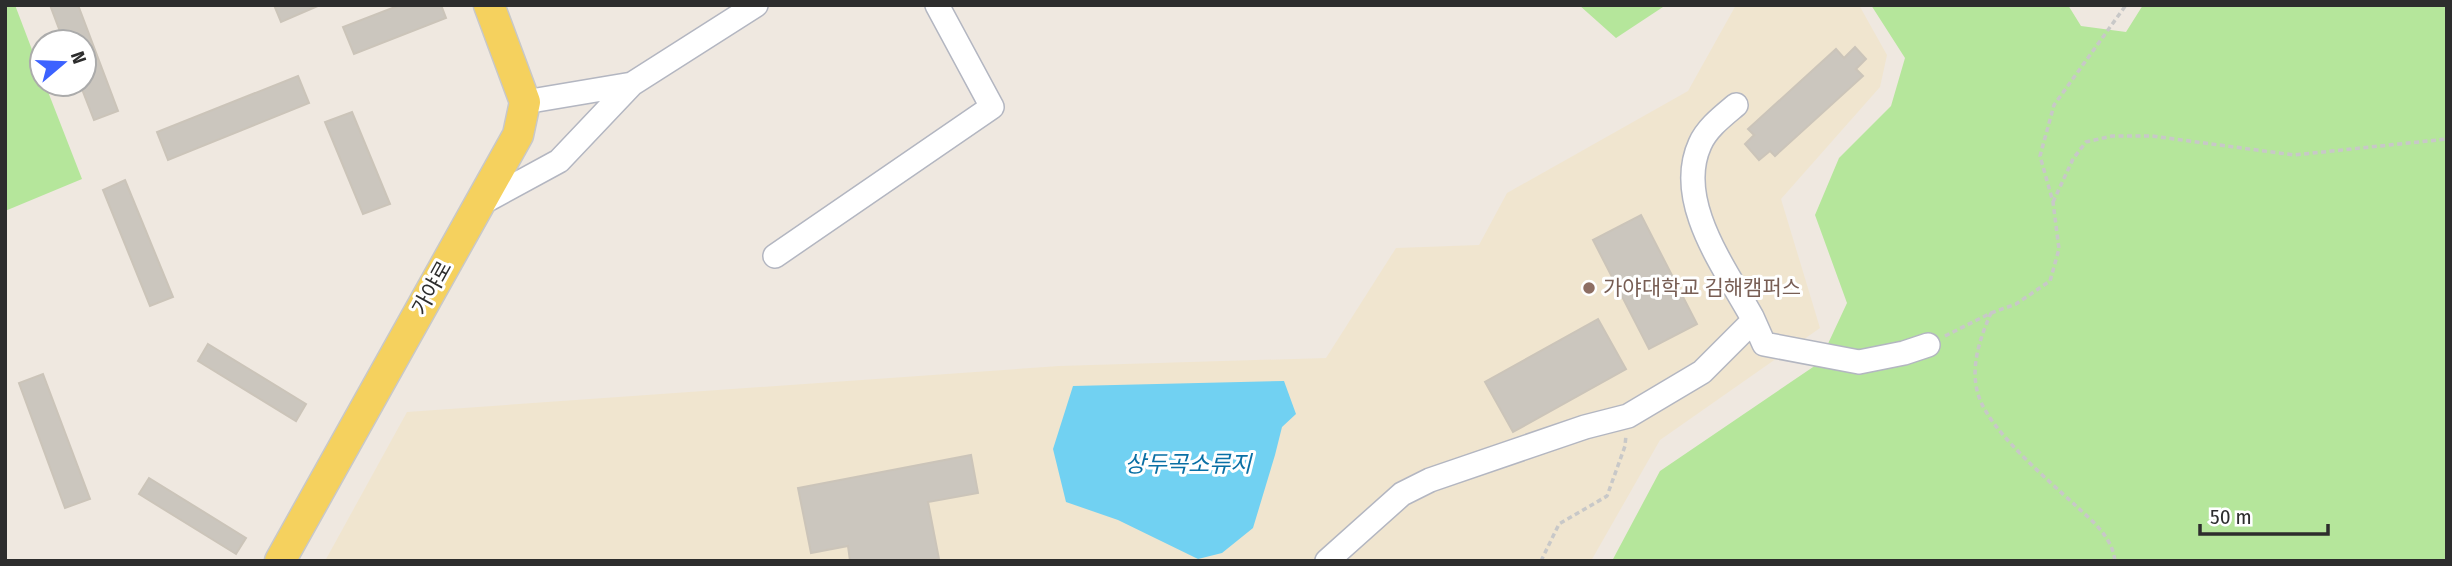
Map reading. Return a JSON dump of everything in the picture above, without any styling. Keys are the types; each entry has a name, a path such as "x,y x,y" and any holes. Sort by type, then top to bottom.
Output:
{"main road":[{"path":"489,5 525,102"},
{"name":"가야로","path":"280,561 518,135 525,102"}],"street":[{"path":"480,204 558,161 632,85 756,5"},
{"path":"775,256 992,107 937,5"},
{"path":"525,102 632,85"},
{"path":"1736,105 1713,125 1700,142 1694,161 1693,199 1764,344 1859,362 1928,345"},
{"path":"1327,561 1393,501 1430,480 1585,427 1628,416 1702,372 1749,325 1752,317"}],"path":[{"path":"1928,345 1991,313 2017,304 2050,281 2059,249 2053,202 2040,156 2054,105 2126,5"},
{"path":"2053,202 2073,159 2086,142 2112,136 2152,136 2294,155 2447,139"},
{"path":"1991,313 1978,346 1978,396 2001,433 2095,522 2114,551 2115,561"},
{"path":"1541,561 1559,524 1607,496 1625,446 1628,416"}],"shaded area":[{"name":"가야대학교 김해캠퍼스","path":"1736,5 1859,5 1887,55 1880,87 1781,199 1820,328 1660,440 1591,561 325,561 407,412 1059,366 1326,358 1396,248 1479,245 1507,193 1688,91"}],"green space":[{"path":"5,5 15,5 28,39 28,98 50,98 82,179 5,211"},
{"path":"1579,5 1666,5 1616,38"},
{"path":"1871,5 2068,5 2081,26 2126,32 2143,5 2447,5 2447,561 1612,561 1660,471 1819,363 1847,303 1815,215 1839,158 1891,106 1905,58"}],"water":[{"name":"상두곡소류지","path":"1284,381 1296,414 1282,427 1253,528 1222,553 1198,559 1118,520 1066,502 1053,449 1073,386"}],"building":[{"path":"50,5 78,5 87,28 59,28"},
{"path":"274,5 320,5 281,22"},
{"path":"400,5 441,5 446,18 354,54 343,27"},
{"path":"1855,47 1866,59 1856,69 1863,76 1775,156 1770,151 1759,160 1745,144 1754,135 1748,129 1836,49 1844,58"},
{"path":"98,58 118,111 94,120 85,98 98,98"},
{"path":"298,76 309,103 168,160 157,132"},
{"path":"352,112 390,204 363,214 325,122"},
{"path":"125,180 173,297 150,306 103,190"},
{"path":"1641,215 1697,324 1649,349 1593,240"},
{"path":"1598,319 1626,369 1513,432 1485,382"},
{"path":"208,344 306,404 296,421 198,361"},
{"path":"43,374 90,499 65,508 19,383"},
{"path":"971,455 978,493 928,502 939,559 850,561 848,546 811,553 798,488"},
{"path":"149,478 246,538 236,554 139,494"}],"place":[{"name":"가야대학교 김해캠퍼스","path":"1589,288"}]}
